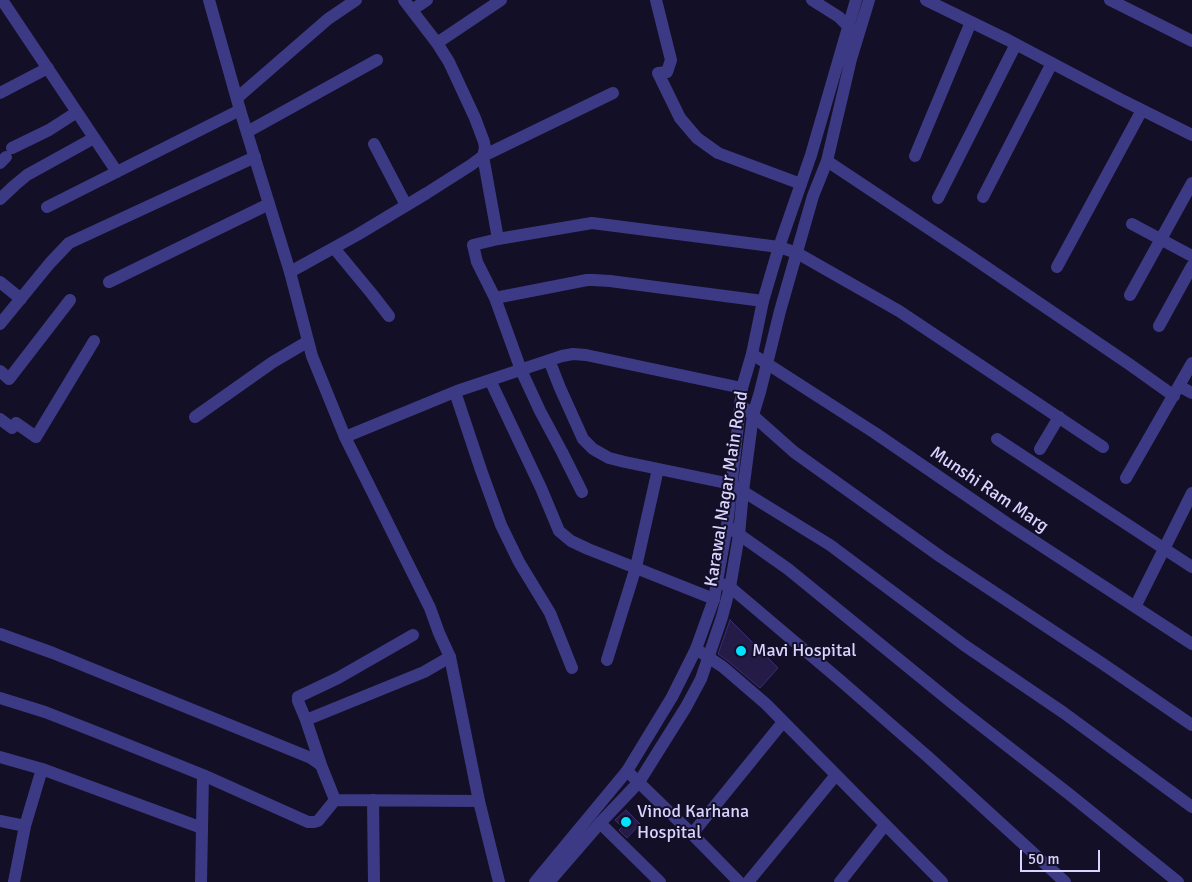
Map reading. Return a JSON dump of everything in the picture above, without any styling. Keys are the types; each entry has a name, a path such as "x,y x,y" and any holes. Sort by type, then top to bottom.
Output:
{"street":[{"path":"209,0 238,104 290,272 312,356 345,437 430,608 450,657 479,800 499,882"},
{"path":"47,207 117,172 238,104 328,19 356,0"},
{"path":"404,0 449,62 475,118 484,142 483,156 498,238"},
{"path":"412,10 427,0"},
{"path":"437,43 501,0"},
{"path":"656,0 671,60 667,72 658,73 680,118 697,138 718,153 801,184"},
{"path":"812,0 839,17 849,27"},
{"name":"Karawal Nagar Main Road","path":"535,882 627,771 672,697 696,649 714,599 727,526 742,388 779,246 814,146 856,0"},
{"name":"Karawal Nagar Main Road","path":"549,882 600,823 639,782 686,707 701,679 722,618 730,586 739,535 753,415 813,196 827,161 851,59 869,0"},
{"path":"926,0 1192,135"},
{"path":"1110,0 1192,41"},
{"path":"3,1 117,172"},
{"path":"915,156 971,22"},
{"path":"938,198 1016,44"},
{"path":"247,132 377,60"},
{"path":"983,197 1052,63"},
{"path":"0,93 48,68"},
{"path":"290,272 406,205 483,156 613,93"},
{"path":"1057,267 1142,110"},
{"path":"6,156 77,112"},
{"path":"0,199 27,176 94,138"},
{"path":"374,144 406,205"},
{"path":"0,324 69,243 255,158"},
{"path":"827,161 1129,364 1176,391 1192,393"},
{"path":"1130,294 1192,182"},
{"path":"109,282 269,204"},
{"path":"582,492 521,370 495,298 476,262 473,244 584,224 601,224 779,246 797,253 899,311 1103,447"},
{"path":"1132,224 1192,256"},
{"path":"334,248 389,316"},
{"path":"1159,326 1192,266"},
{"path":"495,298 587,280 610,280 764,300"},
{"path":"1,284 20,299"},
{"path":"0,372 9,380 70,300"},
{"path":"0,419 12,428 16,423 36,437 94,342"},
{"path":"195,417 260,371 307,342"},
{"path":"345,437 455,392 549,360 573,354 586,355 742,388"},
{"name":"Munshi Ram Marg","path":"752,354 875,433 1008,524 1192,644"},
{"path":"549,360 584,439 592,449 609,458 731,484 743,491 830,545 964,645 1064,713 1192,807"},
{"path":"1126,478 1192,364"},
{"path":"490,380 559,531 571,541 588,549 714,599"},
{"path":"455,392 501,525 519,562 550,613 572,668"},
{"path":"740,404 794,452 941,557 1192,725"},
{"path":"1040,449 1059,417"},
{"path":"996,439 1192,567"},
{"path":"607,660 636,567 658,469"},
{"path":"1134,607 1192,493"},
{"path":"727,526 788,569 956,706 1070,794 1178,882"},
{"path":"717,582 730,586 849,687 1065,882"},
{"path":"0,634 53,653 311,758 321,765"},
{"path":"335,800 298,697 338,678 413,635"},
{"path":"696,649 744,684 836,775 938,881"},
{"path":"306,720 424,672 450,657"},
{"path":"0,698 45,712 203,775 308,822 318,821 335,800"},
{"path":"692,834 783,722"},
{"path":"0,757 42,769 202,828"},
{"path":"14,882 25,826 42,769"},
{"path":"627,771 739,882"},
{"path":"201,882 203,775"},
{"path":"748,882 836,775"},
{"path":"335,800 479,800"},
{"path":"372,800 374,882"},
{"path":"0,821 25,826"},
{"path":"600,823 659,881"},
{"path":"840,882 885,825"}],"building":[{"path":"730,620 778,668 760,688 718,654"},
{"path":"626,810 640,824 627,838 619,830 622,827 615,820"}],"place":[{"name":"Mavi Hospital","path":"741,651"},
{"name":"Vinod Karhana Hospital","path":"626,822"}]}
